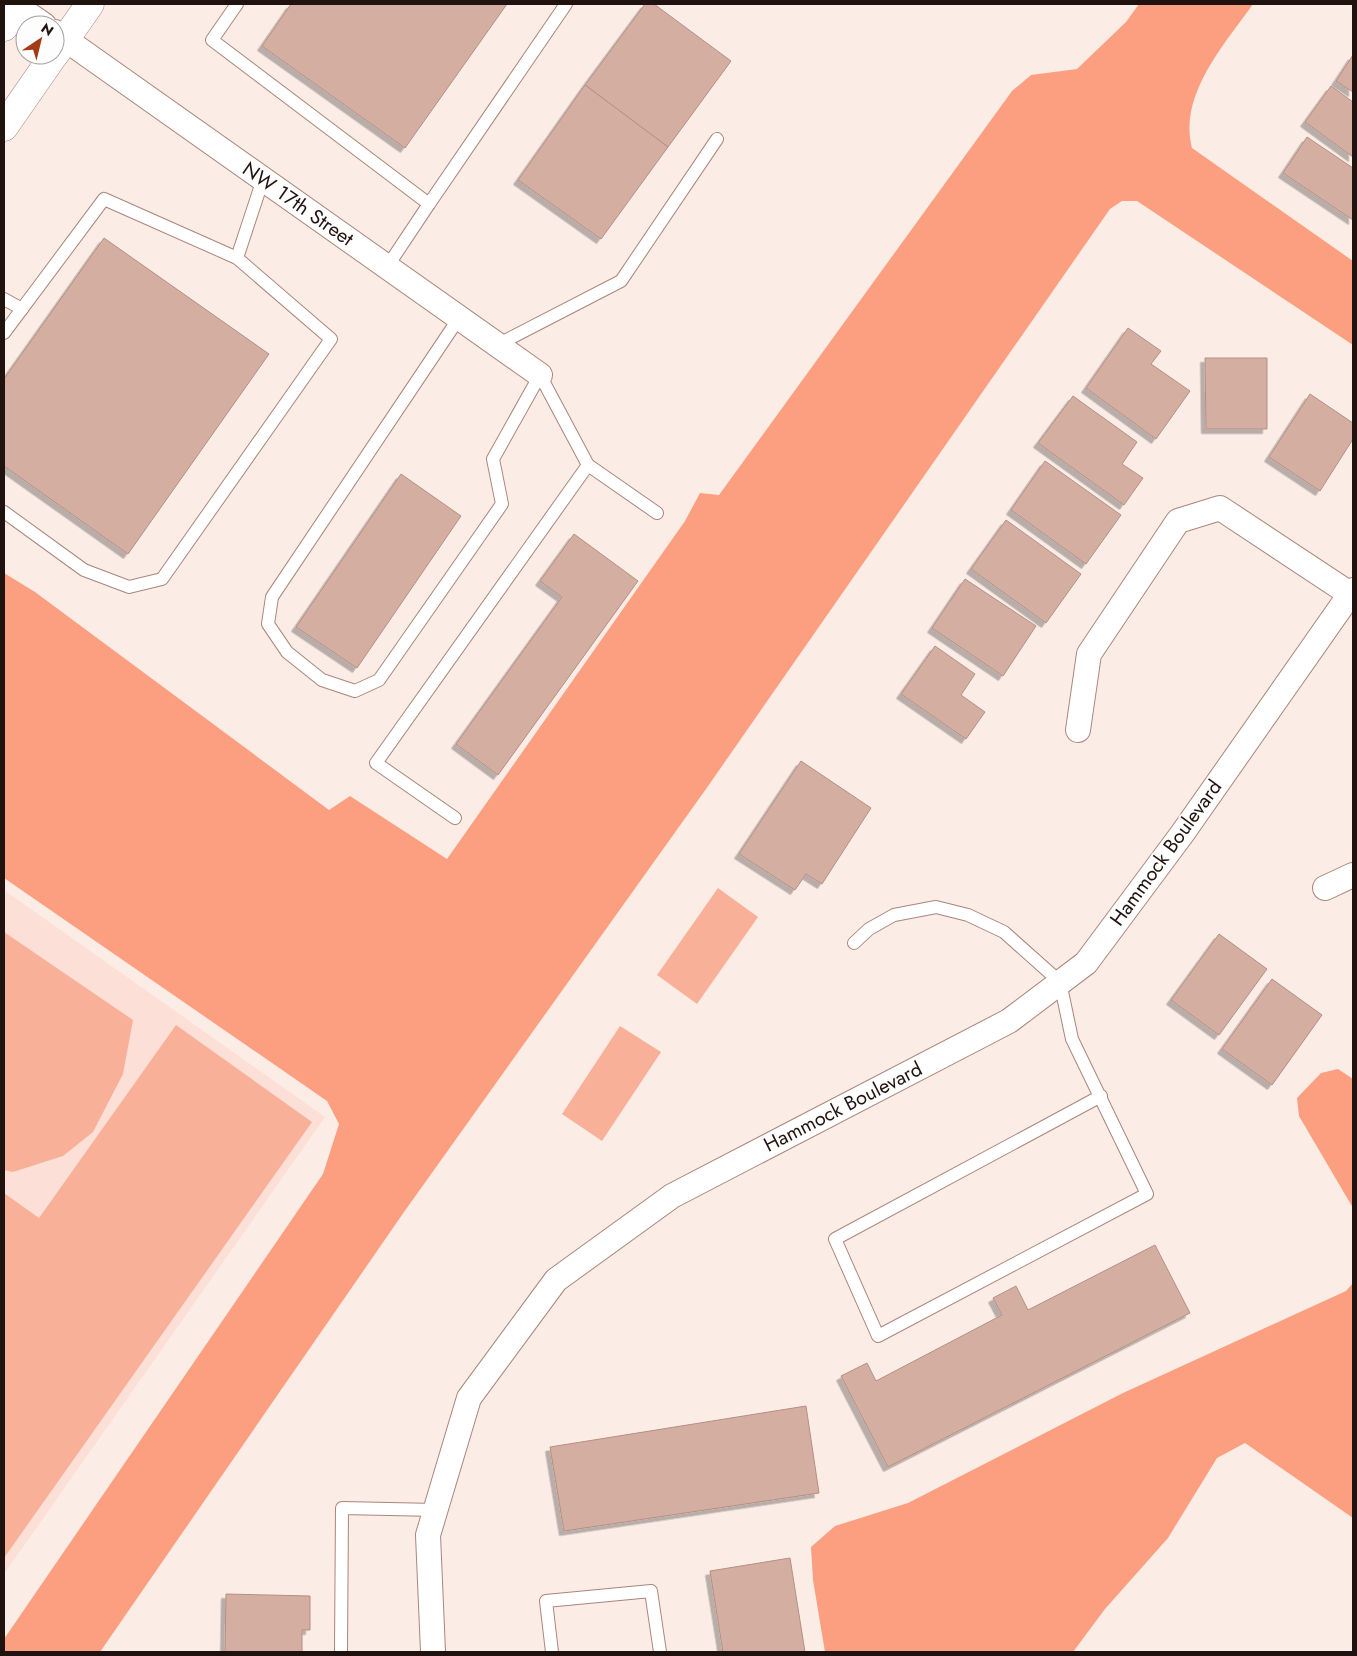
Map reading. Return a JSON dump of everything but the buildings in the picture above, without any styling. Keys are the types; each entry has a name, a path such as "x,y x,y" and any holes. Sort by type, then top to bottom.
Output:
{"street":[{"path":"65,30 90,4"},
{"name":"NW 17th Street","path":"65,48 263,179 540,375"},
{"path":"4,127 41,65"},
{"path":"1078,730 1089,654 1178,521 1220,508 1352,593"},
{"name":"Hammock Boulevard","path":"433,1652 428,1535 469,1398 556,1280 672,1196 1009,1021 1086,963 1182,834 1352,593"},
{"path":"1325,888 1353,875"}],"lane":[{"path":"237,4 212,40 429,204"},
{"path":"387,267 566,4"},
{"path":"497,345 621,281 717,139"},
{"path":"237,258 263,179"},
{"path":"4,333 104,199 237,258 331,339 162,579 129,587 84,570 4,512"},
{"path":"4,299 22,309"},
{"path":"459,318 272,597 268,624 287,652 322,680 355,691 379,680 502,504 492,459 540,375"},
{"path":"540,375 588,465 657,513"},
{"path":"455,818 376,763 588,465"},
{"path":"854,943 869,929 894,915 936,907 968,915 1004,932 1060,982 1072,1039 1101,1096 1147,1194 878,1336 835,1240 1101,1096"},
{"path":"341,1652 342,1508 436,1510"},
{"path":"552,1652 546,1601 651,1591 660,1652"}],"shaded area":[{"path":"1139,4 1253,4 1218,53 1198,90 1189,128 1192,148 1353,261 1353,345 1137,201 1122,201 1110,209 706,789 404,1212 100,1652 4,1652 4,1639 323,1174 339,1124 327,1101 4,878 4,573 35,592 329,810 350,796 447,859 685,521 700,493 719,495 1012,91 1031,75 1077,69 1126,22"},
{"path":"718,888 758,917 697,1004 657,975"},
{"path":"4,890 325,1117 4,1574"},
{"path":"4,932 133,1020 123,1074 93,1132 63,1156 13,1172 4,1170"},
{"path":"176,1025 312,1122 4,1558 4,1193 39,1218"},
{"path":"620,1026 661,1052 602,1141 562,1114"},
{"path":"1338,1069 1353,1079 1353,1208 1299,1116 1297,1098 1321,1073"},
{"path":"1353,1283 1353,1518 1245,1443 1217,1458 1168,1538 1105,1609 1073,1652 825,1652 813,1580 811,1547 835,1526 908,1503 1123,1393 1346,1291"}]}
